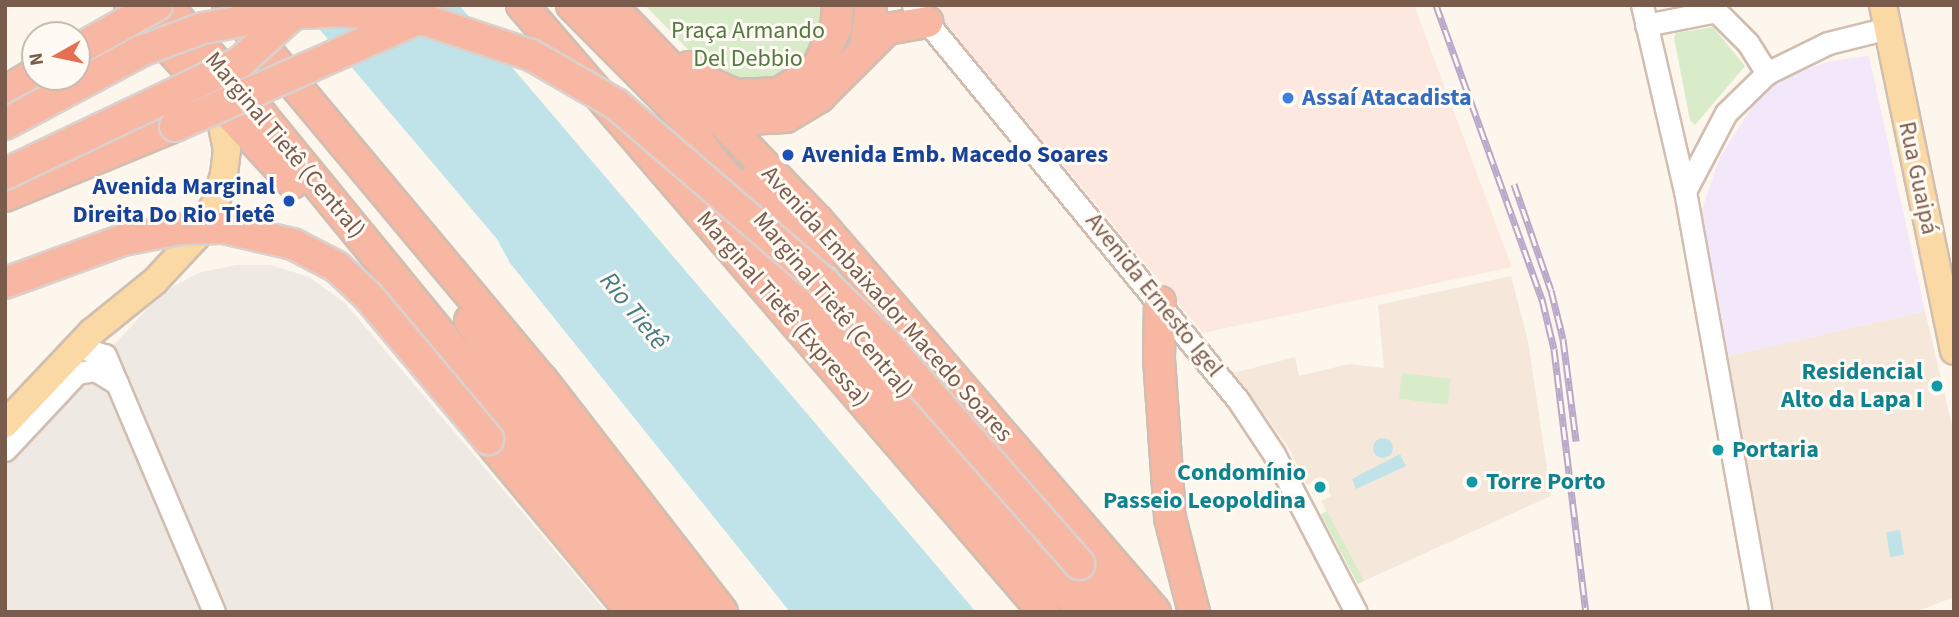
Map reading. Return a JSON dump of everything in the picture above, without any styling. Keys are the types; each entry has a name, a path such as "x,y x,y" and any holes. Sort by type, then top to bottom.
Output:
{"highway":[{"path":"130,5 369,266 433,323"},
{"path":"91,42 157,5"},
{"name":"Marginal Tietê (Central)","path":"166,5 433,323 668,612"},
{"path":"228,5 542,380 722,612"},
{"path":"5,173 239,63 303,5"},
{"path":"5,196 175,126 449,5"},
{"name":"Marginal Tietê (Expressa)","path":"522,5 1044,612"},
{"name":"Marginal Tietê (Central)","path":"572,5 694,110 705,151 919,408 927,430 1077,606"},
{"path":"612,5 709,83 736,95 763,97 792,88 817,68 836,28 838,5"},
{"name":"Avenida Embaixador Macedo Soares","path":"612,5 694,110 920,337 1155,612"},
{"path":"865,48 871,5"},
{"path":"5,124 141,51 203,29 282,14 344,11 428,21 531,55 588,85 648,130 824,283 886,344 1119,612"},
{"path":"694,110 748,119 786,117 819,97 865,48 887,29 920,13"},
{"path":"652,157 679,168 727,215 927,430"},
{"path":"366,167 397,218 516,385 689,612"},
{"path":"5,283 123,240 180,229 223,228 293,244 337,267 368,296 632,612"},
{"path":"1160,302 1159,359 1170,518 1194,612"}],"main road":[{"name":"Rua Guaipá","path":"1886,16 1954,351"},
{"path":"5,424 78,347 179,259 208,219 224,174 227,150 216,97"}],"street":[{"path":"1761,612 1685,191 1644,15 1716,10 1735,27 1767,73"},
{"name":"Avenida Ernesto Igel","path":"920,13 1238,400 1274,454 1356,612"},
{"path":"1685,191 1726,113 1767,73 1886,16"},
{"path":"78,347 104,355 214,612"},
{"path":"5,450 77,373 95,370 117,383"}],"shaded area":[{"path":"930,5 1414,5 1512,267 1203,333"},
{"path":"1869,56 1925,311 1724,357 1700,215 1720,157 1755,102 1777,80 1830,61"},
{"path":"236,265 271,265 309,277 344,302 607,612 5,612 5,462 163,292 198,273"},
{"path":"1511,276 1528,341 1551,496 1364,581 1321,501 1331,496 1322,478 1307,485 1290,450 1234,373 1295,357 1299,376 1349,364 1384,368 1378,305"},
{"path":"1925,311 1954,434 1954,597 1916,612 1771,612 1724,357"}],"green space":[{"name":"Praça Armando Del Debbio","path":"645,5 824,5 811,49 795,68 774,81 744,82 703,65"},
{"path":"1713,27 1745,66 1695,125 1690,120 1674,38 1676,33"},
{"path":"1402,373 1451,379 1447,405 1399,399"},
{"path":"1327,511 1364,581 1358,584 1321,514"}],"water":[{"name":"Rio Tietê","path":"299,5 459,5 976,612 790,612 510,263 497,239"},
{"path":"1383,438 1390,441 1393,448 1390,455 1383,458 1376,455 1373,448 1376,441"},
{"path":"1400,454 1406,466 1356,489 1352,479"},
{"path":"1900,530 1904,555 1890,557 1886,532"}],"railway":[{"path":"1436,5 1542,299 1554,349 1586,612"},
{"path":"1514,184 1551,290 1563,339 1576,441"}],"place":[{"name":"Assaí Atacadista","path":"1288,98"},
{"name":"Avenida Emb. Macedo Soares","path":"788,155"},
{"name":"Avenida Marginal Direita Do Rio Tietê","path":"289,201"},
{"name":"Residencial Alto da Lapa I","path":"1937,386"},
{"name":"Portaria","path":"1718,450"},
{"name":"Torre Porto","path":"1472,482"},
{"name":"Condomínio Passeio Leopoldina","path":"1320,487"}]}
